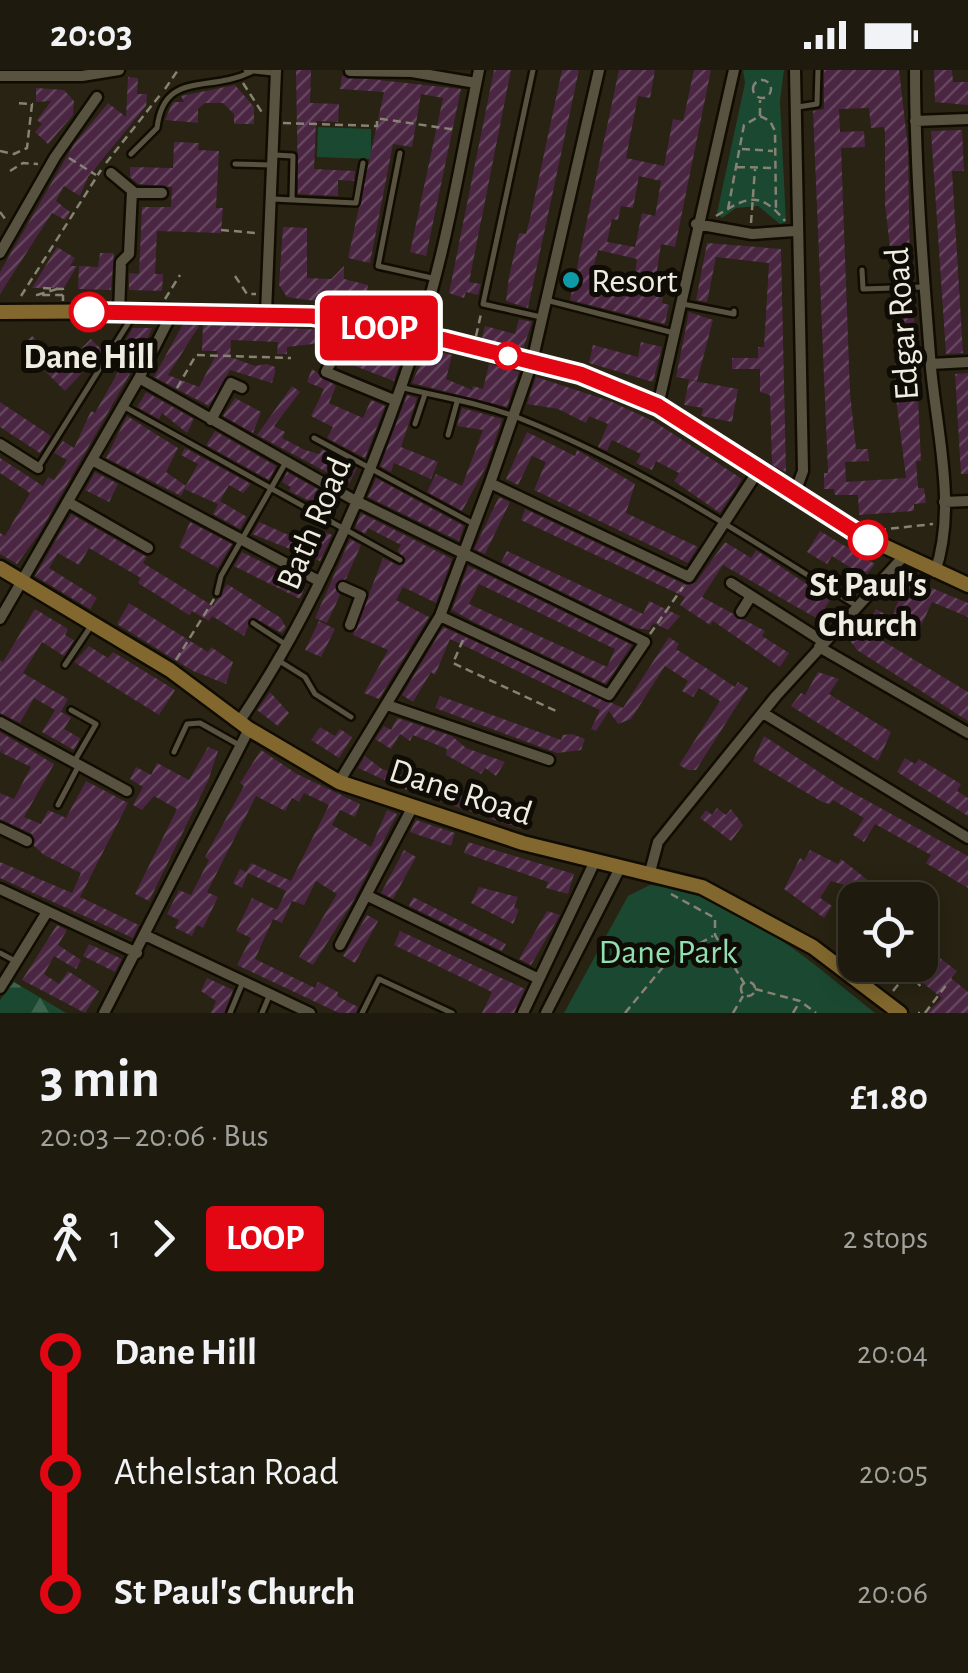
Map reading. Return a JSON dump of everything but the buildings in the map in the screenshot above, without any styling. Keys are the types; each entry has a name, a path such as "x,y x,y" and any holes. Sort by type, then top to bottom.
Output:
{"main road":[{"path":"0,312 266,313 419,335 600,380 658,406 868,540 968,585"},
{"name":"Dane Road","path":"0,568 170,670 244,726 339,782 412,808 595,861 702,887 813,947 900,1013"}],"street":[{"path":"0,76 82,76 119,70"},
{"name":"Bath Road","path":"104,1013 242,746 244,726 324,580 419,335 479,70"},
{"path":"339,782 440,616 464,556 532,362 599,70"},
{"path":"658,406 696,224 734,70"},
{"path":"794,495 803,471 795,70"},
{"name":"Edgar Road","path":"915,70 915,122 945,524 935,572"},
{"path":"266,313 276,71"},
{"path":"350,71 412,72 476,83"},
{"path":"0,253 49,168 97,97"},
{"path":"915,122 968,119"},
{"path":"111,173 132,190 162,193"},
{"path":"127,312 121,262 129,254 132,190"},
{"path":"696,224 750,234 796,230"},
{"path":"0,619 139,378 169,311"},
{"path":"335,354 326,372 394,400"},
{"path":"931,364 968,362"},
{"path":"139,378 354,500 644,642 610,695 440,616"},
{"path":"211,420 231,383 242,388"},
{"path":"0,444 38,468"},
{"path":"92,460 242,543 324,580"},
{"path":"490,484 689,577 758,471"},
{"path":"944,502 968,501"},
{"path":"68,502 148,548"},
{"path":"650,872 658,842 821,644 903,558"},
{"path":"730,582 821,644 968,733"},
{"path":"343,587 362,596 350,624"},
{"path":"741,612 751,596"},
{"path":"388,706 549,760"},
{"path":"763,713 968,838"},
{"path":"0,722 128,791"},
{"path":"340,945 412,808"},
{"path":"0,828 27,841"},
{"path":"523,1013 595,861"},
{"path":"546,1013 622,866"},
{"path":"0,890 138,953"},
{"path":"368,896 539,980"},
{"path":"0,988 46,912"},
{"path":"147,936 310,1013"}],"lane":[{"path":"533,70 484,304 541,317"},
{"path":"795,107 817,104 818,70"},
{"path":"131,154 157,128 159,103 189,75 240,78 248,71 276,71"},
{"path":"400,153 378,266 432,278"},
{"path":"234,164 293,156 292,200"},
{"path":"270,199 356,203 363,163"},
{"path":"862,270 863,289 926,287"},
{"path":"545,300 674,333"},
{"path":"680,304 734,311"},
{"path":"38,468 127,312"},
{"path":"399,386 514,416 623,463 858,606"},
{"path":"415,424 425,394"},
{"path":"448,435 457,402"},
{"path":"123,406 400,560"},
{"path":"314,438 475,524"},
{"path":"217,594 221,576 288,460"},
{"path":"64,665 93,623"},
{"path":"253,623 289,646"},
{"path":"281,662 305,677 315,694 352,717"},
{"path":"58,805 96,724 72,710"},
{"path":"174,752 187,724 200,723 242,746"},
{"path":"0,954 18,963"},
{"path":"362,1013 379,979 452,1013"},
{"path":"230,1013 244,981"},
{"path":"262,1013 270,994"}],"path":[{"path":"28,296 21,296 97,176 178,70"},
{"path":"760,116 760,98 753,87 762,80 764,70"},
{"path":"240,78 260,112 274,123 377,126 377,119 382,119 466,131"},
{"path":"762,80 771,89"},
{"path":"760,98 771,89 795,89"},
{"path":"0,151 14,154 27,148 32,104 15,103"},
{"path":"728,208 744,125 760,116"},
{"path":"760,116 774,125 776,210"},
{"path":"739,148 775,151"},
{"path":"59,152 97,176"},
{"path":"10,171 23,163 49,168"},
{"path":"735,166 755,170 776,168"},
{"path":"750,234 755,170"},
{"path":"696,224 735,202 752,200 776,210 796,230"},
{"path":"222,230 268,233"},
{"path":"169,311 165,298 180,275"},
{"path":"235,276 247,294 257,294"},
{"path":"43,288 62,289 63,296 37,296 58,290"},
{"path":"473,347 484,304"},
{"path":"171,398 196,355 291,358"},
{"path":"868,540 881,526 945,524"},
{"path":"644,642 689,577"},
{"path":"170,670 217,594"},
{"path":"468,629 453,663 556,712"},
{"path":"668,876 672,896 715,918 715,935 744,983"},
{"path":"625,1013 668,960 715,935"},
{"path":"755,989 751,996 740,989 750,982 755,989 800,1001 816,1013"},
{"path":"892,992 901,982"},
{"path":"917,982 922,988"},
{"path":"921,1013 947,984"},
{"path":"733,1013 744,995"},
{"path":"793,1013 800,1001"}],"green space":[{"path":"743,70 784,70 780,101 786,222 780,224 758,206 736,208 722,218 717,213 745,83"},
{"path":"318,127 371,129 371,159 317,157"},
{"name":"Dane Park","path":"650,885 712,901 742,916 798,952 875,1013 564,1013 628,896"},
{"path":"14,982 66,1013 0,1013 0,1000"}],"bus line":[{"name":"LOOP","path":"89,312 165,310 312,316 445,340 580,374 658,406 868,540"}],"place":[{"name":"Resort","path":"571,280"},
{"name":"Dane Hill","path":"89,312"},
{"name":"St Paul's Church","path":"868,540"}]}
